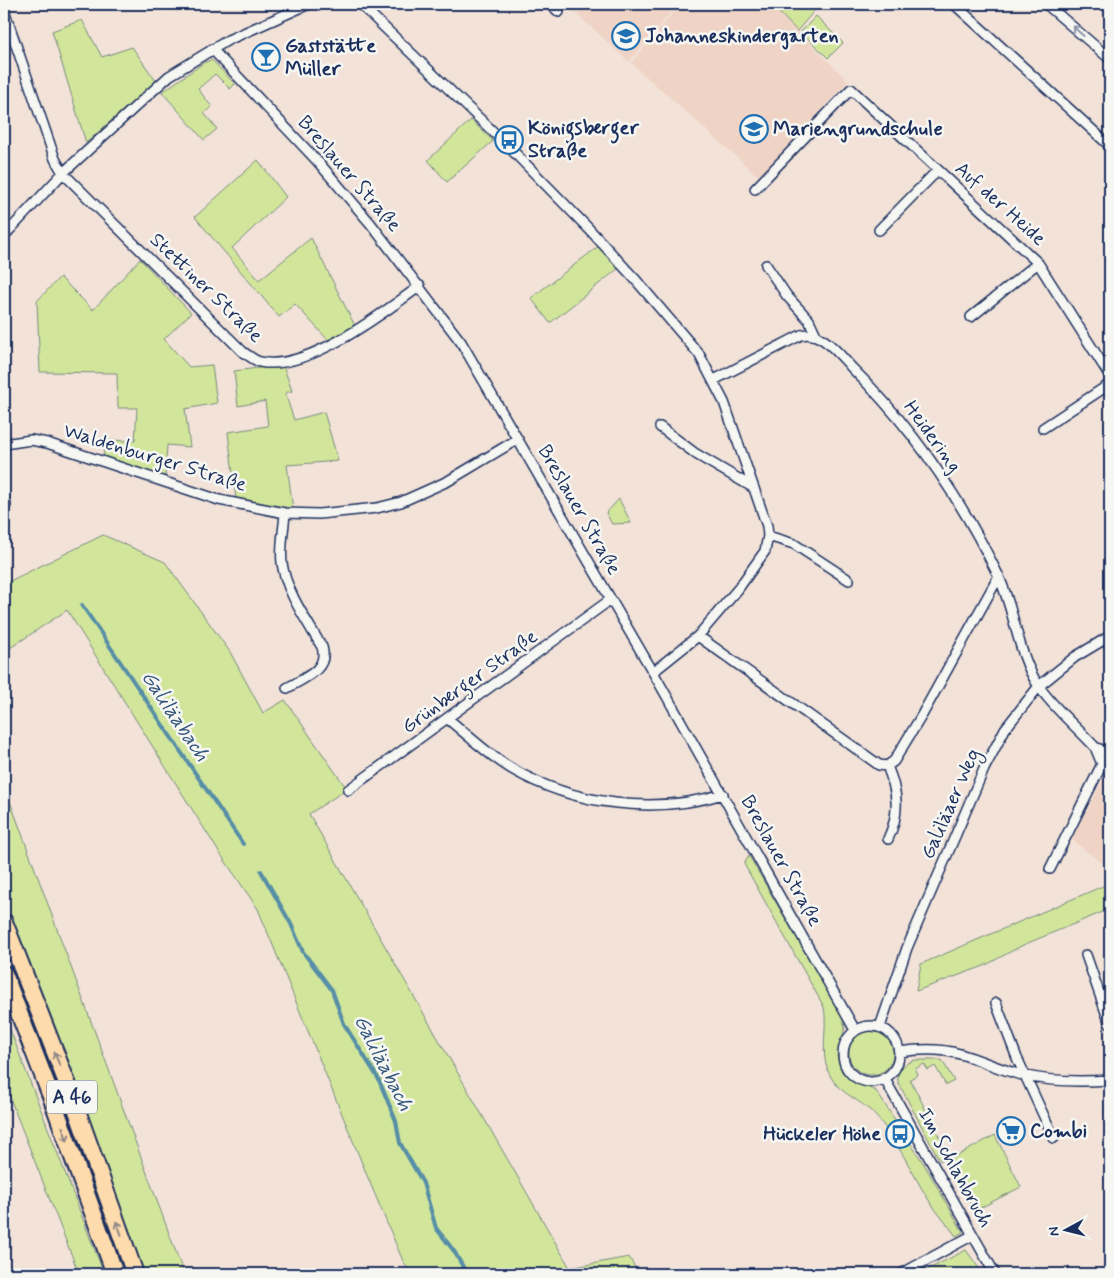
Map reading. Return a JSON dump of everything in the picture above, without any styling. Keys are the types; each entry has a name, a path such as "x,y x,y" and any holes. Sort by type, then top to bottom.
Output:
{"highway":[{"name":"A 46","path":"4,922 69,1088 135,1274"},
{"name":"A 46","path":"4,974 51,1096 115,1274"}],"street":[{"path":"4,236 63,173 169,76 212,49 309,4"},
{"path":"360,4 506,144 589,229 681,332 704,362 724,402 754,488 768,536 765,551 698,636 653,672"},
{"path":"550,4 559,12"},
{"path":"954,4 1110,146"},
{"path":"1046,4 1110,59"},
{"path":"4,10 55,159 63,173"},
{"name":"Breslauer Straße","path":"212,49 319,163 420,286 461,342 723,794 855,1030"},
{"name":"Auf der Heide","path":"755,189 851,89 1038,263 1110,376"},
{"name":"Auf der Heide","path":"879,230 938,170"},
{"name":"Stettiner Straße","path":"63,173 244,352 259,362 290,361 329,346 378,316 420,286"},
{"name":"Auf der Heide","path":"971,317 1038,263"},
{"name":"Heidering","path":"766,265 787,296 809,320 816,335 832,347 882,397 910,432 968,519 999,576 1010,604 1028,666 1039,686 1095,747"},
{"path":"714,380 801,335 816,335"},
{"path":"1043,428 1110,384"},
{"path":"660,427 696,454 754,488"},
{"name":"Waldenburger Straße","path":"4,444 31,440 47,443 190,492 285,513 319,514 377,508 401,502 448,481 518,438"},
{"path":"285,513 283,570 291,591 322,647 324,657 320,668 287,688"},
{"path":"768,536 788,540 849,580"},
{"path":"698,636 879,765 887,766 894,761 922,715 999,576"},
{"name":"Grünberger Straße","path":"348,790 610,600"},
{"name":"Galiläaer Weg","path":"880,1027 907,948 984,769 1005,729 1039,686 1075,657 1110,636"},
{"path":"448,719 492,756 530,779 582,796 641,806 700,801 723,794"},
{"path":"1095,747 1104,751 1110,750"},
{"path":"1050,869 1102,764 1095,747"},
{"path":"887,766 895,786 897,801 896,819 888,838"},
{"path":"1086,955 1110,1024"},
{"path":"996,1003 1025,1076 1054,1138"},
{"path":"867,1026 880,1027 893,1037 899,1052 895,1067 884,1078 872,1082 859,1079 845,1065 844,1046 855,1030 867,1026"},
{"path":"899,1052 934,1049 952,1052 1025,1076 1066,1081 1110,1080"},
{"name":"Im Schlahbruch","path":"884,1078 995,1274"},
{"path":"901,1274 973,1235"}],"shaded area":[{"name":"Johanneskindergarten","path":"566,4 666,4 673,10 629,62"},
{"name":"Mariengrundschule","path":"680,4 771,4 848,81 759,177 631,63"},
{"path":"1110,767 1110,870 1071,839"}],"green space":[{"path":"771,4 820,4 797,31"},
{"path":"816,16 843,43 828,58 801,32"},
{"path":"82,20 102,57 132,47 156,81 86,143 52,31"},
{"path":"212,60 235,84 230,89 215,74 198,89 212,107 204,113 217,129 204,140 162,92 205,62"},
{"path":"471,120 493,141 447,182 428,160"},
{"path":"258,160 286,197 232,248 259,280 311,238 355,326 329,341 295,304 279,317 195,217"},
{"path":"599,246 619,268 550,323 531,298"},
{"path":"140,259 191,313 164,339 189,367 212,365 217,403 185,409 190,447 167,445 165,478 104,458 103,440 135,441 137,408 118,408 117,373 40,372 37,301 60,277 93,310"},
{"path":"283,365 292,391 285,393 294,420 324,412 338,461 287,465 293,509 280,509 236,499 228,432 268,426 265,401 238,406 234,371"},
{"path":"619,499 631,523 612,524 606,513"},
{"path":"103,535 165,562 230,652 263,713 285,700 347,789 309,814 570,1268 629,1257 639,1274 411,1274 403,1261 371,1185 258,909 217,849 67,610 4,652 4,581 6,583"},
{"path":"4,785 184,1274 145,1274 4,907"},
{"path":"749,856 842,1016 845,1027 837,1056 842,1072 853,1081 876,1091 924,1164 963,1232 956,1236 930,1202 881,1122 866,1107 836,1085 828,1071 824,1047 824,1007 744,864"},
{"path":"1110,883 1110,909 1023,945 984,966 916,991 921,964"},
{"path":"4,1014 104,1274 79,1274 4,1083"},
{"path":"871,1031 883,1035 889,1041 893,1053 889,1065 883,1071 871,1075 859,1071 853,1065 849,1053 853,1041 859,1035"},
{"path":"915,1060 942,1060 954,1081 946,1085 935,1066 928,1070 924,1064 915,1069 917,1075 910,1079 949,1156 940,1161 898,1082 898,1074 902,1068 907,1063"},
{"path":"995,1135 1021,1187 974,1211 948,1161"},
{"path":"966,1250 983,1274 919,1274"}],"waterway":[{"name":"Galiläabach","path":"82,605 243,844"},
{"name":"Galiläabach","path":"261,871 291,924 303,952 332,990 344,1024 378,1078 396,1121 400,1143 423,1183 436,1228 454,1251 467,1274"}],"place":[{"name":"Johanneskindergarten","path":"626,36"},
{"name":"Gaststätte Müller","path":"266,57"},
{"name":"Mariengrundschule","path":"754,129"},
{"name":"Königsberger Straße","path":"509,140"},
{"name":"Combi","path":"1011,1131"},
{"name":"Hückeler Höhe","path":"900,1134"}]}
